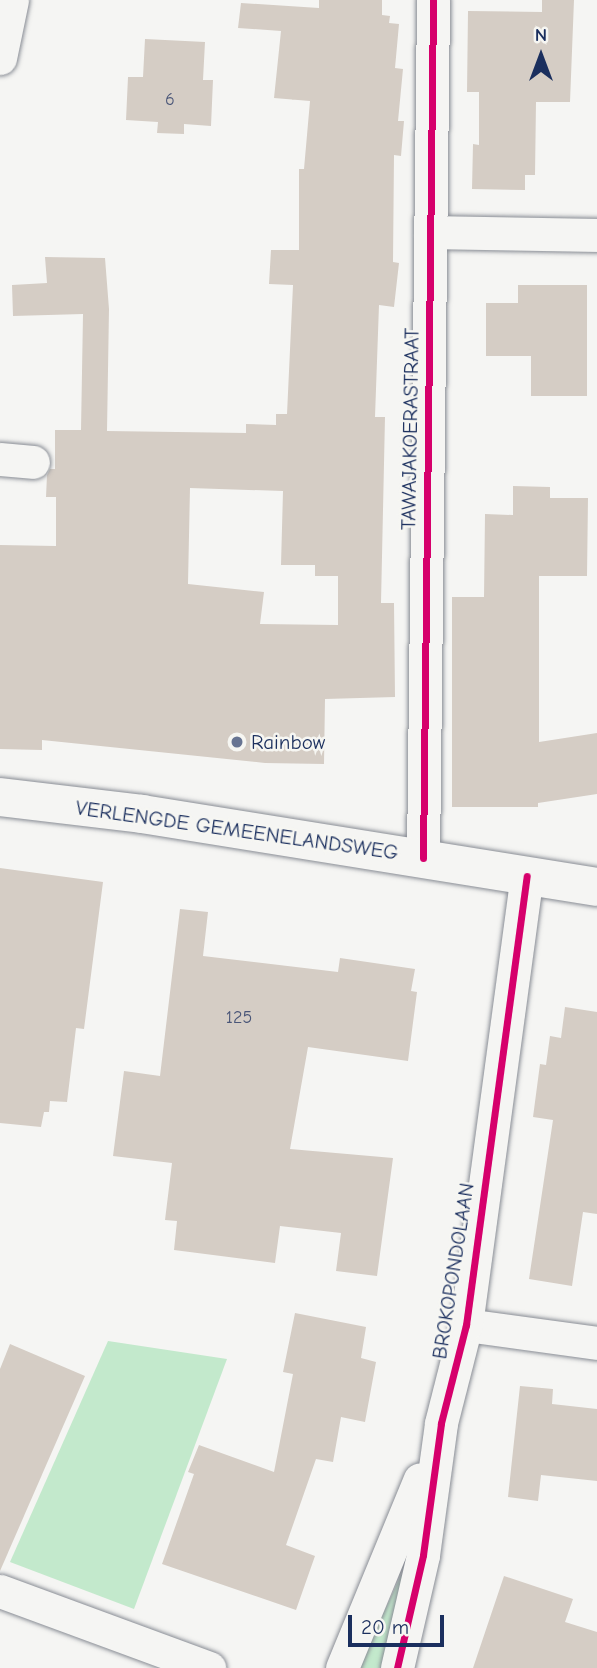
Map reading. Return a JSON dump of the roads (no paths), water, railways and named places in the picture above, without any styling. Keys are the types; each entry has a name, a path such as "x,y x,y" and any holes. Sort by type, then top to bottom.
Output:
{"street":[{"path":"0,58 12,0"},
{"name":"TAWAJAKOERASTRAAT","path":"423,858 433,0"},
{"path":"430,232 597,235"},
{"path":"0,459 33,462"},
{"name":"VERLENGDE GEMEENELANDSWEG","path":"0,797 142,814 597,887"},
{"name":"BROKOPONDOLAAN","path":"342,1668 393,1552 441,1423 466,1325 527,876"},
{"path":"466,1325 597,1343"},
{"name":"BROKOPONDOLAAN","path":"397,1668 423,1555 441,1423"},
{"path":"0,1591 209,1668"}],"place":[{"name":"Rainbow","path":"237,742"}]}
